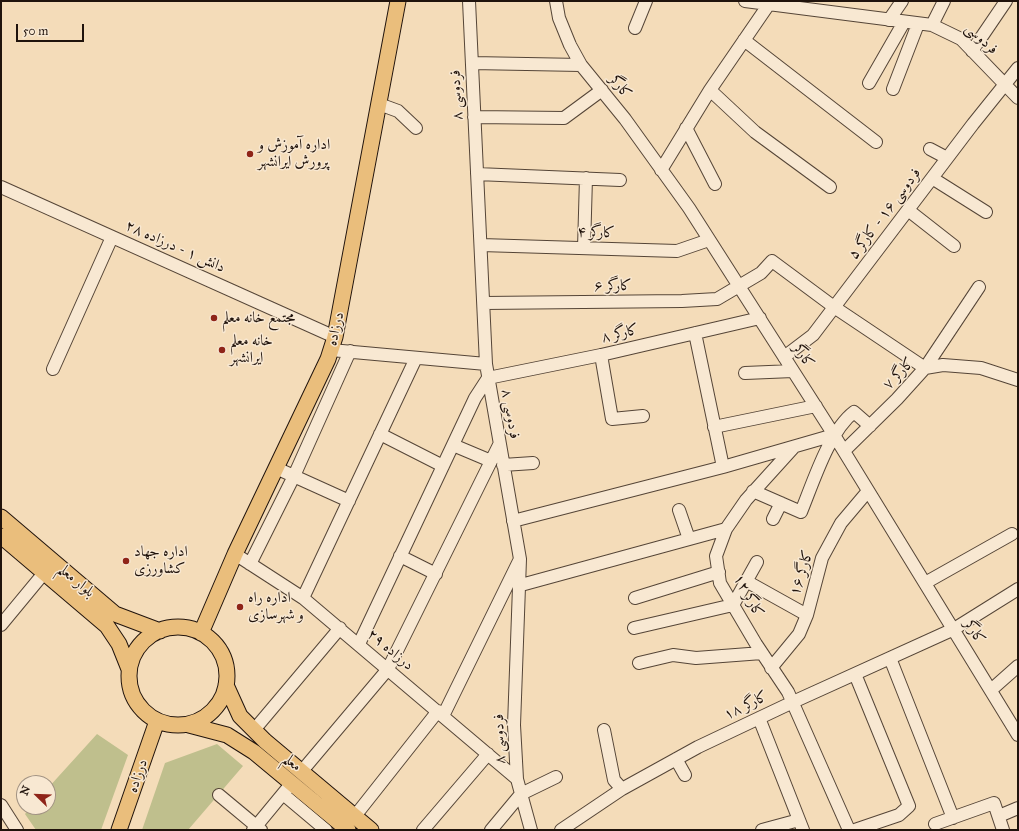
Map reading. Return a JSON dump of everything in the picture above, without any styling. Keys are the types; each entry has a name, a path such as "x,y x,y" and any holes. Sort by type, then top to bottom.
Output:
{"main road":[{"name":"درزاده","path":"201,633 235,554 333,343 398,1"},
{"name":"بلوار معلم","path":"1,517 115,614 160,631"},
{"name":"بلوار معلم","path":"1,536 107,626 119,644 129,669"},
{"path":"181,627 201,633 211,640 222,655 227,672 226,685 222,699 214,711 202,720 189,725 169,725 157,721 142,710 132,694 129,682 129,669 133,657 140,646 149,637 160,631 181,627"},
{"name":"معلم","path":"226,685 240,716 254,730 371,830"},
{"name":"درزاده","path":"119,830 157,721"},
{"name":"معلم","path":"189,725 227,735 254,752 287,789 313,801 348,830"},
{"path":"313,801 324,790"}],"street":[{"name":"فردوسی ۸","path":"469,1 486,364 499,445 497,463 513,521 520,559 521,585 514,725 517,779 531,830"},
{"name":"کارگر","path":"556,1 562,25 581,65 602,90 661,170 760,318 844,451 1018,735"},
{"path":"635,28 646,1"},
{"name":"فردوسی","path":"745,1 932,25 961,39 1018,98"},
{"path":"890,20 902,1"},
{"path":"932,25 944,1"},
{"path":"972,51 1006,1"},
{"path":"661,170 710,90 770,3"},
{"path":"869,83 904,22"},
{"path":"893,89 918,24"},
{"path":"744,40 876,142"},
{"path":"472,63 581,65"},
{"name":"فردوسی ۱۶ - کارگر ۵","path":"784,357 813,335 947,158 1018,68"},
{"path":"474,117 564,118 602,90"},
{"path":"710,90 755,132 830,186"},
{"path":"379,104 398,111 416,128"},
{"path":"686,128 715,184"},
{"path":"930,149 947,158"},
{"path":"477,174 620,180"},
{"path":"584,248 586,178"},
{"path":"932,178 986,212"},
{"name":"دانش ۱ - درزاده ۲۸","path":"1,187 112,237 333,343"},
{"path":"908,210 954,246"},
{"path":"53,369 112,237"},
{"name":"کارگر ۴","path":"481,246 677,251 709,240"},
{"name":"کارگر ۶","path":"484,303 682,301 717,298 761,273 772,261 834,307"},
{"path":"834,307 925,368 979,287"},
{"name":"کارگر ۸","path":"488,378 601,355 760,318"},
{"path":"695,333 723,467"},
{"path":"333,343 350,351 486,364"},
{"path":"250,564 294,476 350,351"},
{"path":"601,355 612,419 643,416"},
{"path":"303,598 416,358"},
{"name":"کارگر ۷","path":"844,451 925,368 944,365 981,368 1018,380"},
{"path":"744,373 793,371"},
{"path":"359,644 475,398 488,378"},
{"path":"714,427 816,406"},
{"path":"753,491 801,512 834,436 844,420 854,412 870,426"},
{"path":"380,434 443,466"},
{"path":"513,521 723,467 834,436"},
{"path":"453,446 497,463 533,463"},
{"name":"کارگر ۱۲","path":"794,447 753,491 726,529 716,556 718,572 720,583 792,702 849,830"},
{"path":"302,771 388,669 436,574 497,463"},
{"path":"276,468 349,501"},
{"name":"کارگر ۱۶","path":"771,668 799,634 822,558 841,523 868,491"},
{"path":"773,519 781,504"},
{"path":"679,510 689,539"},
{"path":"521,585 726,529"},
{"path":"925,583 1012,534"},
{"name":"درزاده ۲۹","path":"235,554 303,598 517,779"},
{"path":"400,556 436,574"},
{"path":"355,816 440,714 520,559"},
{"path":"634,628 733,605 756,562"},
{"path":"634,598 718,572"},
{"path":"1,625 44,573"},
{"path":"746,581 806,614"},
{"name":"کارگر ۱۸","path":"561,830 622,789 676,759 792,702 954,629 1018,589"},
{"path":"254,730 340,628"},
{"path":"639,663 673,655 696,658 762,653"},
{"path":"890,658 953,818"},
{"path":"991,690 1018,666"},
{"path":"855,674 909,806 899,816 855,830"},
{"path":"759,718 801,825 762,830"},
{"path":"604,730 614,780 622,789"},
{"path":"423,830 488,754"},
{"path":"676,759 685,775"},
{"path":"491,830 521,794 556,777"},
{"path":"219,796 257,829 287,789 326,830"},
{"path":"935,824 994,803 1003,830"},
{"path":"1,805 6,822 17,830"},
{"path":"999,816 1018,808"}],"green space":[{"path":"97,734 128,755 101,830 36,830 26,815 56,815 56,779"},
{"path":"217,744 243,766 188,830 142,830 165,763"}],"place":[{"name":"اداره آموزش و پرورش ایرانشهر","path":"250,154"},
{"name":"مجتمع خانه معلم","path":"214,318"},
{"name":"خانه معلم ایرانشهر","path":"222,350"},
{"name":"اداره جهاد کشاورزی","path":"126,561"},
{"name":"اداره راه و شهرسازی","path":"240,607"}]}
